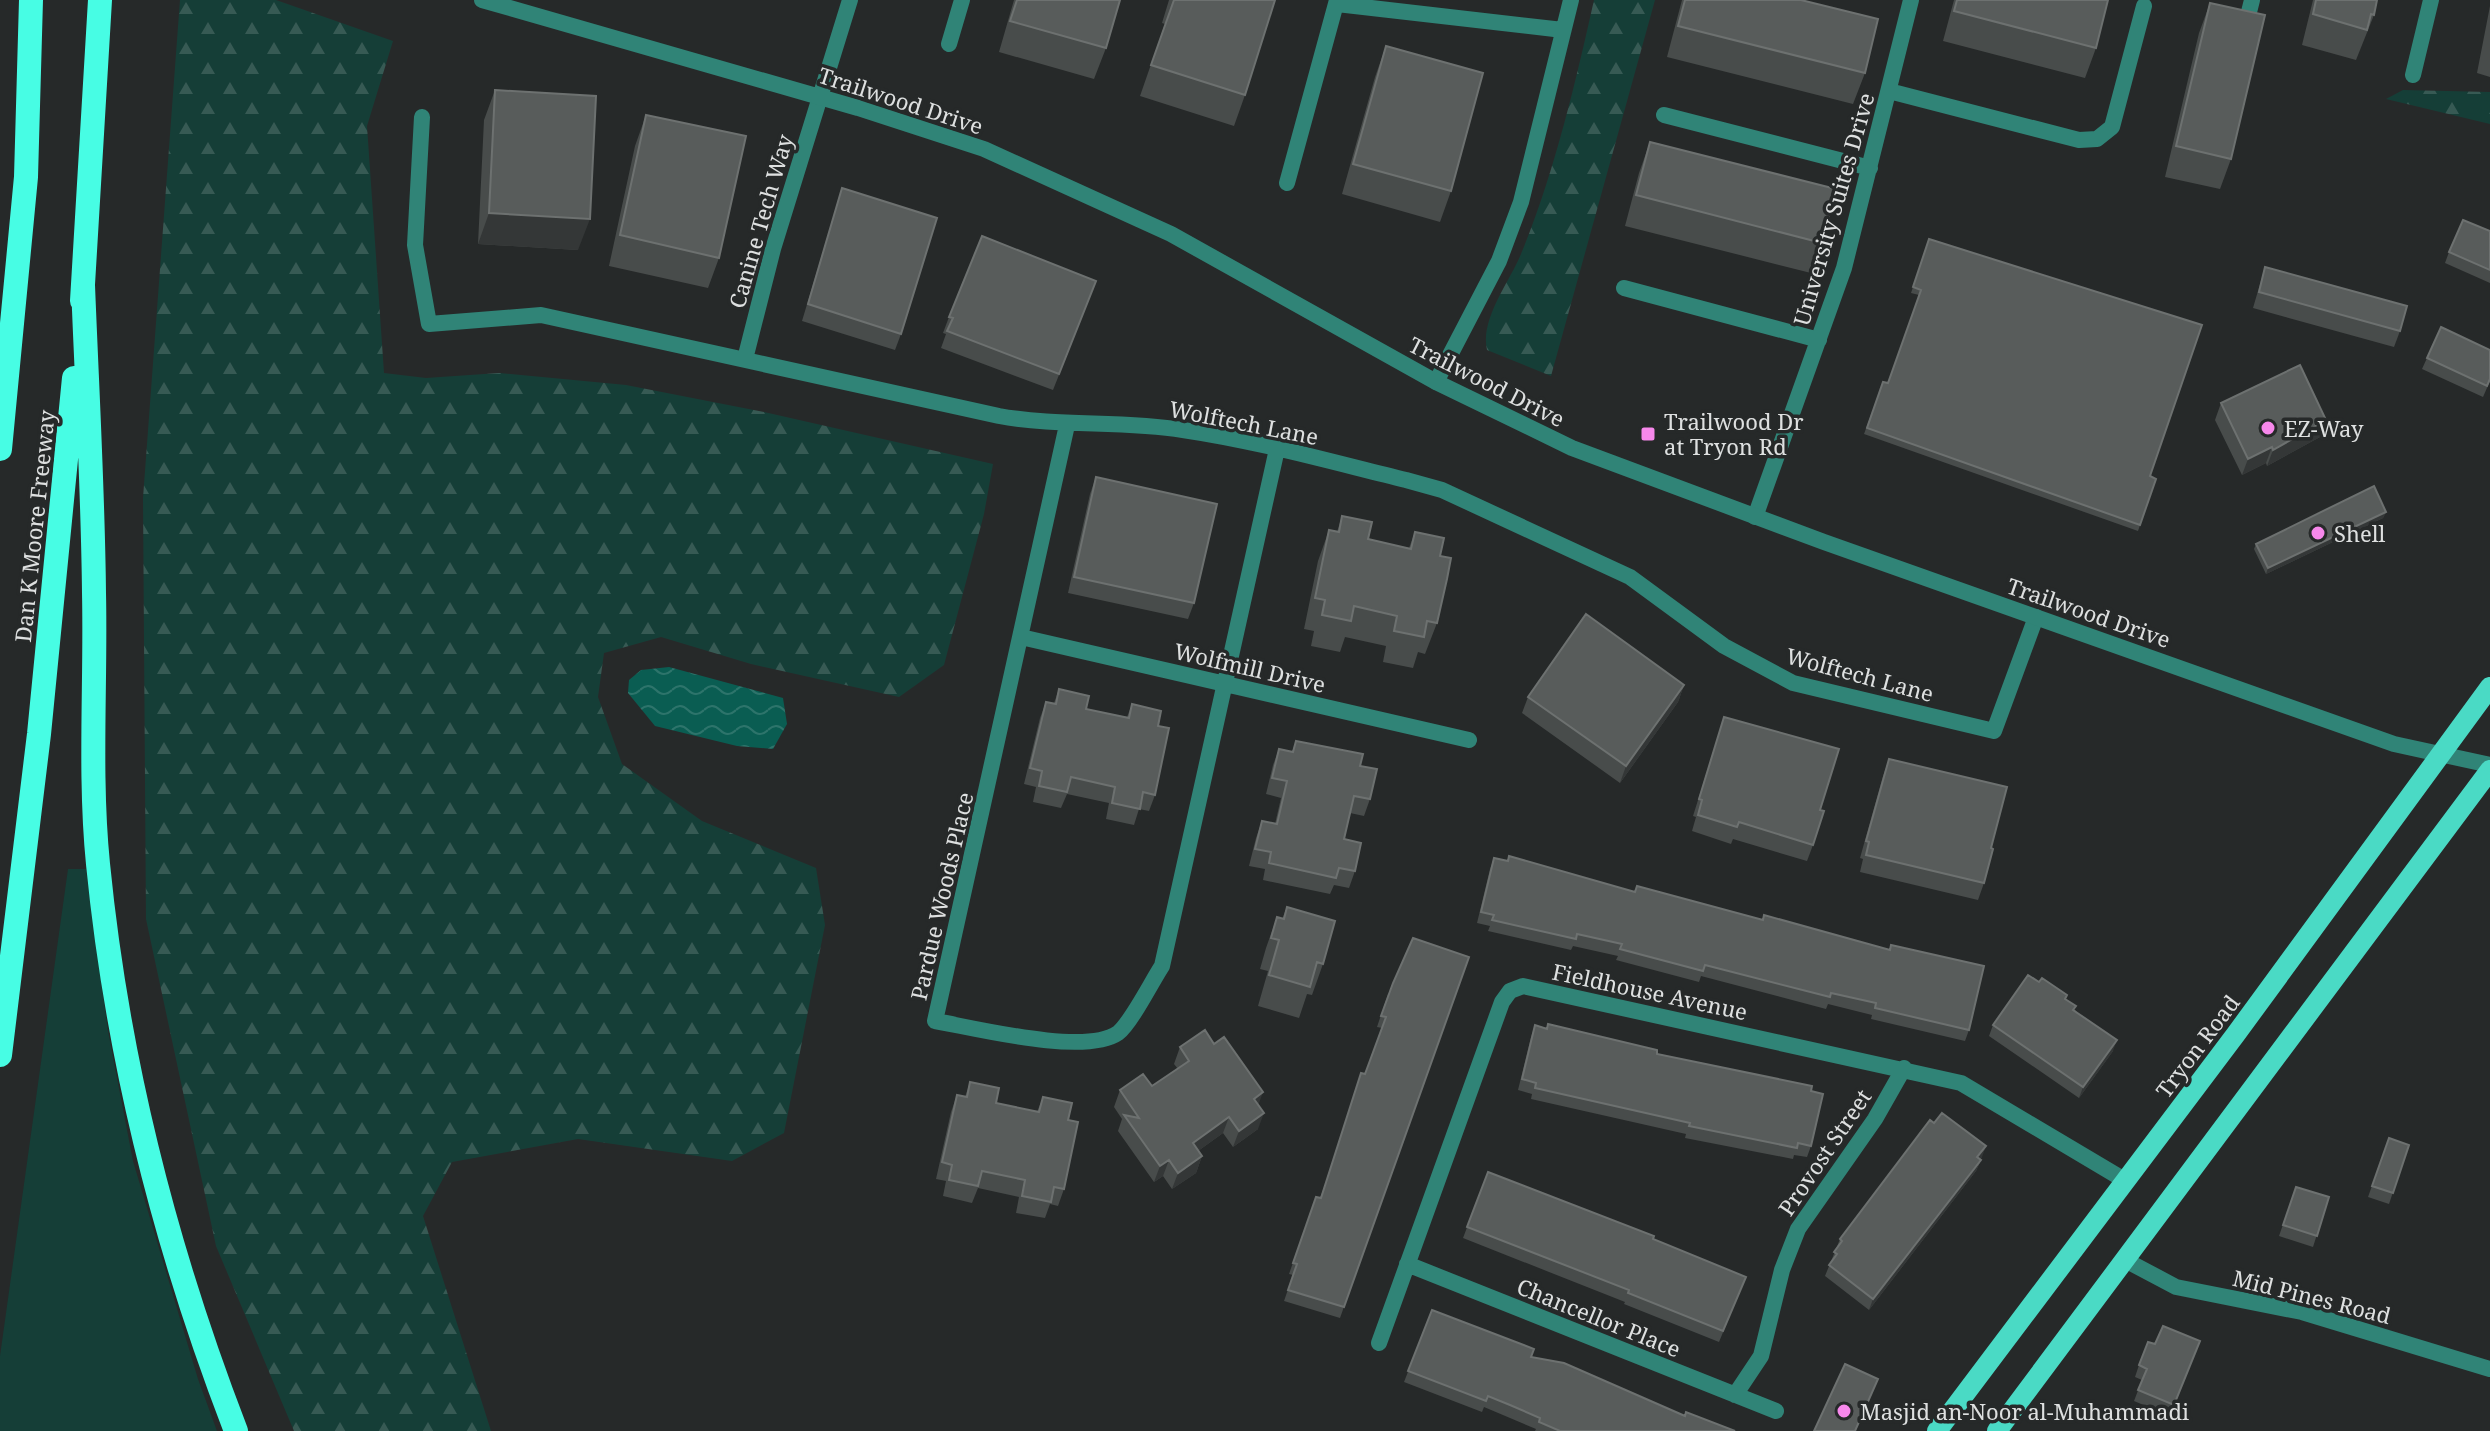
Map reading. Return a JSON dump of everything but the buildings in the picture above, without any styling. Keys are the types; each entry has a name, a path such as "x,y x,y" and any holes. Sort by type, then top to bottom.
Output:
{"highway":[{"name":"Dan K Moore Freeway","path":"0,449 26,177 31,0"},
{"name":"Dan K Moore Freeway","path":"0,1055 39,734 83,285 100,0"},
{"path":"0,290 26,177"},
{"path":"83,285 94,592 98,862 116,1000 143,1131 181,1273 236,1431"}],"main road":[{"name":"Tryon Road","path":"1937,1431 2126,1181 2490,687"},
{"path":"1997,1431 2127,1261 2490,768"}],"street":[{"name":"Trailwood Drive","path":"482,0 820,97 984,149 1102,200 1171,234 1436,382 1572,448 1755,517 2394,744 2490,768"},
{"name":"Canine Tech Way","path":"745,359 773,249 850,0"},
{"path":"949,44 962,0"},
{"path":"1436,382 1499,261 1521,202 1571,0"},
{"name":"University Suites Drive","path":"1755,517 1844,268 1911,0"},
{"path":"2413,75 2431,0"},
{"path":"1287,183 1337,2 1563,30"},
{"path":"1889,91 2079,140 2097,139 2112,127 2144,6"},
{"path":"1664,115 1870,168"},
{"name":"Wolftech Lane","path":"422,117 415,245 429,324 541,315 999,416 1067,425 1098,423 1181,429 1442,490 1630,577 1724,646 1793,683 1994,731 2036,617"},
{"path":"1624,288 1819,340"},
{"name":"Pardue Woods Place","path":"1067,425 935,1021 1046,1041 1094,1040 1119,1033 1162,966 1277,449"},
{"name":"Wolfmill Drive","path":"1021,637 1469,740"},
{"name":"Fieldhouse Avenue","path":"1379,1343 1510,991 1523,986 1961,1083 2126,1181"},
{"name":"Provost Street","path":"1735,1395 1761,1356 1782,1270 1798,1229 1875,1119 1904,1068"},
{"name":"Mid Pines Road","path":"2127,1261 2176,1287 2302,1312 2490,1369"},
{"name":"Chancellor Place","path":"1407,1264 1776,1411"}],"green space":[{"path":"180,0 276,0 393,41 367,126 384,373 426,378 499,373 626,385 764,412 993,464 984,514 944,665 899,697 751,664 661,637 604,653 598,697 622,764 702,821 816,868 825,925 784,1133 732,1161 578,1139 452,1162 423,1216 491,1431 294,1431 216,1246 146,919 143,498"},
{"path":"1594,0 1655,0 1551,376 1487,350 1486,338 1497,301 1521,254 1544,193"},
{"path":"2403,90 2490,92 2490,124 2386,99"},
{"path":"68,869 86,869 108,1031 133,1161 198,1379 217,1431 0,1431 0,1356"}],"water":[{"path":"669,667 783,698 787,724 773,749 737,746 655,726 628,693 629,680 641,670"}],"place":[{"name":"EZ-Way","path":"2268,428"},
{"name":"Trailwood Dr at Tryon Rd","path":"1648,434"},
{"name":"Shell","path":"2318,533"},
{"name":"Masjid an-Noor al-Muhammadi","path":"1844,1411"}]}
